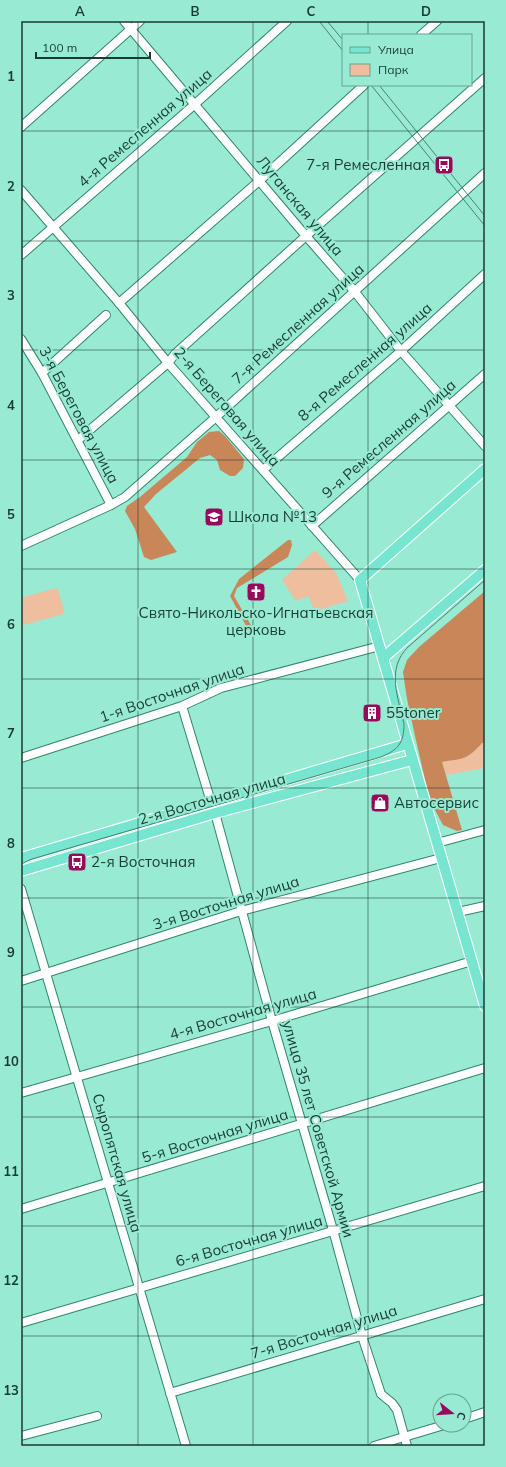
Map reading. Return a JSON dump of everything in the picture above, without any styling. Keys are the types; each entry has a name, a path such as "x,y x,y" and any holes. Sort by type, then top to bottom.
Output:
{"main road":[{"path":"360,580 485,469"},
{"path":"383,658 485,570"},
{"name":"2-я Береговая улица","path":"360,580 485,1006"},
{"name":"2-я Восточная улица","path":"21,858 408,744"},
{"name":"2-я Восточная улица","path":"21,871 215,813 412,760"}],"street":[{"name":"Луганская улица","path":"124,21 194,105 355,292 401,351 485,446"},
{"path":"21,127 140,21"},
{"name":"4-я Ремесленная улица","path":"21,255 194,105 287,21"},
{"path":"422,34 437,21"},
{"path":"78,440 168,363 175,354 306,236 485,78"},
{"path":"119,303 259,181 363,86"},
{"name":"7-я Ремесленная улица","path":"21,546 111,506 125,497 355,292 485,173"},
{"name":"2-я Береговая улица","path":"21,190 119,303 168,363 360,580"},
{"name":"8-я Ремесленная улица","path":"263,470 401,351 485,274"},
{"path":"42,373 106,314"},
{"name":"3-я Береговая улица","path":"21,339 42,373 111,506"},
{"name":"9-я Ремесленная улица","path":"312,526 485,374"},
{"name":"1-я Восточная улица","path":"21,758 182,706 221,688 380,646"},
{"path":"182,706 211,802"},
{"name":"улица 35 лет Советской Армии","path":"215,813 241,911 362,1336 381,1394 392,1403 397,1410 407,1446"},
{"path":"437,844 485,830"},
{"name":"3-я Восточная улица","path":"21,981 241,911 441,858"},
{"name":"Сыропятская улица","path":"21,889 186,1446"},
{"path":"458,912 485,906"},
{"name":"4-я Восточная улица","path":"21,1093 272,1021 472,961"},
{"name":"5-я Восточная улица","path":"21,1209 109,1184 485,1068"},
{"name":"6-я Восточная улица","path":"21,1323 485,1186"},
{"name":"7-я Восточная улица","path":"170,1392 485,1299"},
{"path":"472,1416 485,1412"},
{"path":"21,1436 97,1416"},
{"path":"374,1446 432,1429"}],"green space":[{"path":"315,550 336,573 348,601 315,611 308,596 296,601 282,580"},
{"path":"56,588 58,590 64,611 63,614 24,625 22,623 21,598"},
{"path":"482,743 485,743 485,768 446,775 442,761 455,760 464,757 473,752"}],"shaded area":[{"path":"219,431 244,459 243,468 235,476 230,476 220,470 217,460 210,455 200,458 156,494 144,507 177,552 151,560 144,557 135,529 125,511 127,506 140,497 187,457 197,442 209,432"},
{"path":"288,540 291,540 292,545 288,557 237,588 234,596 252,627 254,632 251,635 230,596 239,579"},
{"path":"485,591 485,743 482,743 472,753 464,758 442,762 462,830 457,831 443,825 435,810 427,788 407,699 403,672 407,660 419,647"}],"tram line":[{"path":"319,21 342,50"},
{"path":"327,21 342,39"},
{"path":"372,86 485,226"},
{"path":"380,86 485,216"},
{"path":"21,864 32,859 381,757 392,752 399,745 404,731 395,674 401,656 408,647 485,580"}],"place":[{"name":"7-я Ремесленная","path":"444,165"},
{"name":"Школа №13","path":"214,517"},
{"name":"Свято-Никольско-Игнатьевская церковь","path":"256,592"},
{"name":"55toner","path":"372,713"},
{"name":"Автосервис","path":"380,803"},
{"name":"2-я Восточная","path":"77,862"}]}
